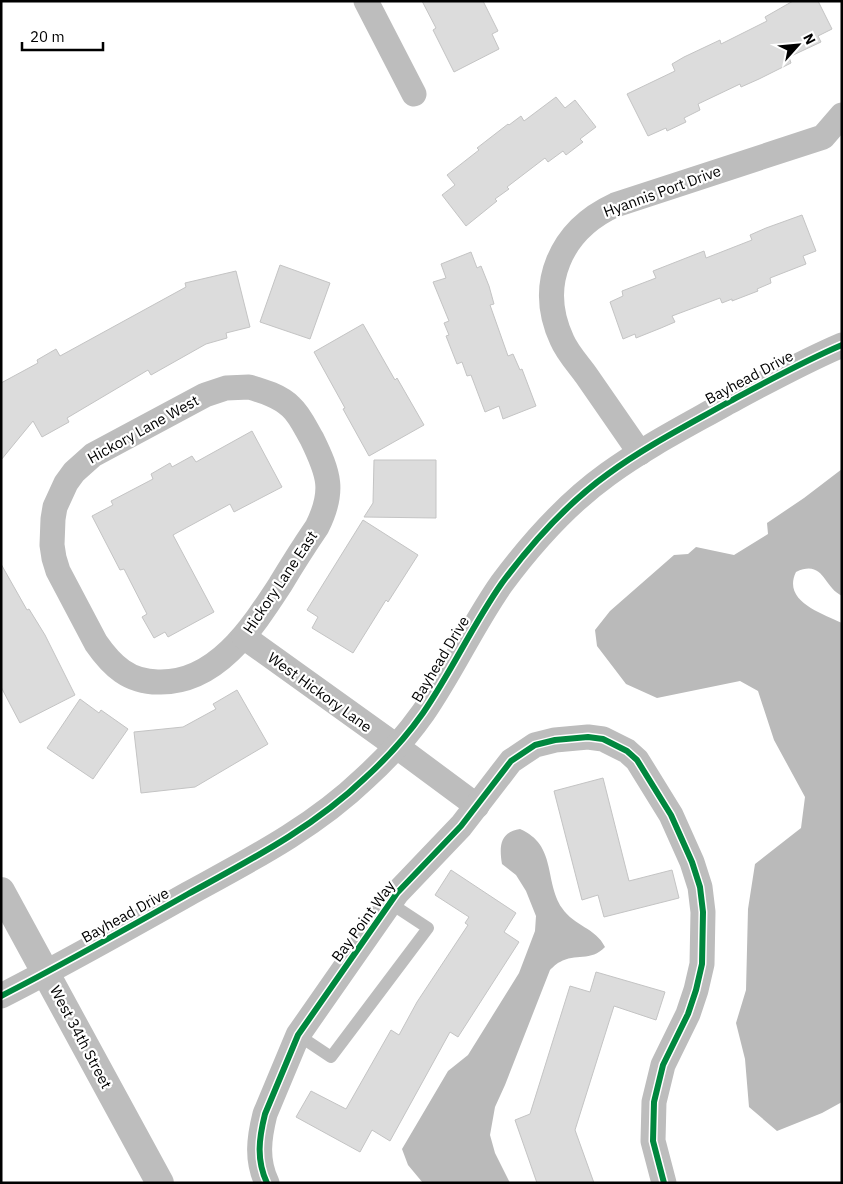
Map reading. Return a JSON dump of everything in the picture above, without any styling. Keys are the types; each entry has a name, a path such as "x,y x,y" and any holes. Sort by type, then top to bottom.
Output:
{"street":[{"path":"366,1 414,94"},
{"name":"Hyannis Port Drive","path":"640,453 562,341 554,317 551,293 560,256 566,245 586,222 615,205 823,137 842,115"},
{"name":"Bayhead Drive","path":"1,996 46,973 296,833 340,802 396,746 424,710 502,583 560,516 588,490 608,474 675,432 789,370 842,344"},
{"name":"Hickory Lane West","path":"86,622 58,571 52,545 53,519 60,494 70,477 83,462 106,447 205,395 226,388 249,387 271,394 291,407 305,425"},
{"name":"Hickory Lane East","path":"86,622 96,644 110,662 119,670 140,680 175,682 196,674 222,657 244,637 255,623 317,527 324,513 327,498 327,474 305,425"},
{"name":"West Hickory Lane","path":"244,637 477,806"},
{"name":"Bay Point Way","path":"268,1183 260,1164 259,1144 265,1114 298,1035 397,893 439,850 516,757 528,749 555,740 596,738 609,741 627,751 637,760 671,815 688,850 700,887 704,912 703,952 699,977 688,1014 663,1065 654,1102 653,1141 664,1183"},
{"name":"West 34th Street","path":"1,891 160,1183"}],"lane":[{"path":"298,1035 331,1057 428,928 390,903"}],"shaded area":[{"path":"842,469 842,596 818,572 812,569 796,572 793,582 794,591 806,605 842,623 842,1102 822,1113 777,1131 749,1107 745,1059 736,1023 746,990 748,909 755,864 801,828 805,797 774,740 758,691 740,681 657,698 626,684 597,646 595,630 610,611 674,555 688,554 696,547 734,555 768,534 767,523"},
{"path":"520,829 532,836 540,844 545,854 553,887 562,908 573,919 596,935 605,947 600,952 589,956 566,959 550,970 495,1107 490,1135 495,1153 510,1183 423,1183 408,1165 402,1149 448,1071 468,1055 519,973 535,931 536,916 526,891 516,875 502,864 502,841 508,833"}],"building":[{"path":"422,1 483,1 498,31 492,34 499,49 454,72 433,30 436,28"},
{"path":"793,1 818,1 832,29 818,36 821,42 789,57 791,63 741,87 740,84 698,104 700,110 684,118 686,122 667,131 666,128 648,136 627,94 675,71 672,64 684,57 720,40 721,44 767,21 765,17"},
{"path":"556,97 565,108 575,100 596,127 580,139 583,142 566,155 563,151 548,162 545,158 507,187 509,189 495,199 497,201 466,226 442,195 455,185 447,175 508,124 521,116 524,121"},
{"path":"802,215 816,251 803,256 806,264 770,278 771,283 757,289 758,291 722,303 720,298 672,316 675,322 661,328 636,338 635,334 623,339 610,302 623,296 622,291 656,278 653,271 704,251 706,258 752,240 750,235"},
{"path":"471,252 477,268 481,266 489,286 494,304 490,305 508,356 513,354 520,370 522,369 536,406 503,419 499,406 485,412 471,375 467,376 462,362 457,364 446,336 449,335 444,323 449,321 433,282 446,278 441,264"},
{"path":"280,265 330,283 310,339 260,322"},
{"path":"236,271 250,327 226,333 227,338 206,344 151,375 148,370 67,418 69,422 42,437 33,421 1,460 1,383 38,363 37,360 56,349 60,356 186,287 185,283"},
{"path":"363,324 395,380 397,378 424,425 369,456 314,352"},
{"path":"252,431 282,487 234,512 230,504 173,535 214,612 168,637 165,632 154,638 142,617 147,614 124,569 120,570 92,516 113,505 111,501 153,479 151,474 170,463 172,467 192,456 196,462"},
{"path":"374,460 436,460 436,518 364,517 373,503"},
{"path":"363,520 418,555 388,602 386,600 353,653 312,628 318,617 307,610"},
{"path":"1,564 27,610 29,609 45,635 75,695 20,723 1,687"},
{"path":"237,690 268,744 195,787 141,793 134,732 183,727 216,709 213,704"},
{"path":"80,699 99,713 101,710 128,729 93,779 47,748"},
{"path":"603,778 629,881 672,870 679,898 604,917 598,895 582,900 554,791"},
{"path":"451,870 516,913 504,932 519,942 458,1037 450,1032 390,1141 372,1130 360,1152 296,1117 311,1091 346,1109 391,1030 399,1035 417,1002 468,925 465,923 469,917 435,895"},
{"path":"596,972 665,992 656,1020 614,1006 575,1130 594,1183 537,1183 515,1120 530,1114 570,986 590,992"}],"cycle path":[{"path":"1,996 258,856 302,828 345,796 373,771 410,731 434,697 502,583 525,553 579,497 622,464 666,437 812,358 842,345"},
{"path":"267,1183 260,1157 263,1123 298,1035 397,893 461,826 511,761 535,745 555,740 588,737 603,739 627,751 637,760 671,815 692,862 700,887 703,912 702,964 688,1014 663,1065 654,1102 653,1141 664,1183"}]}
